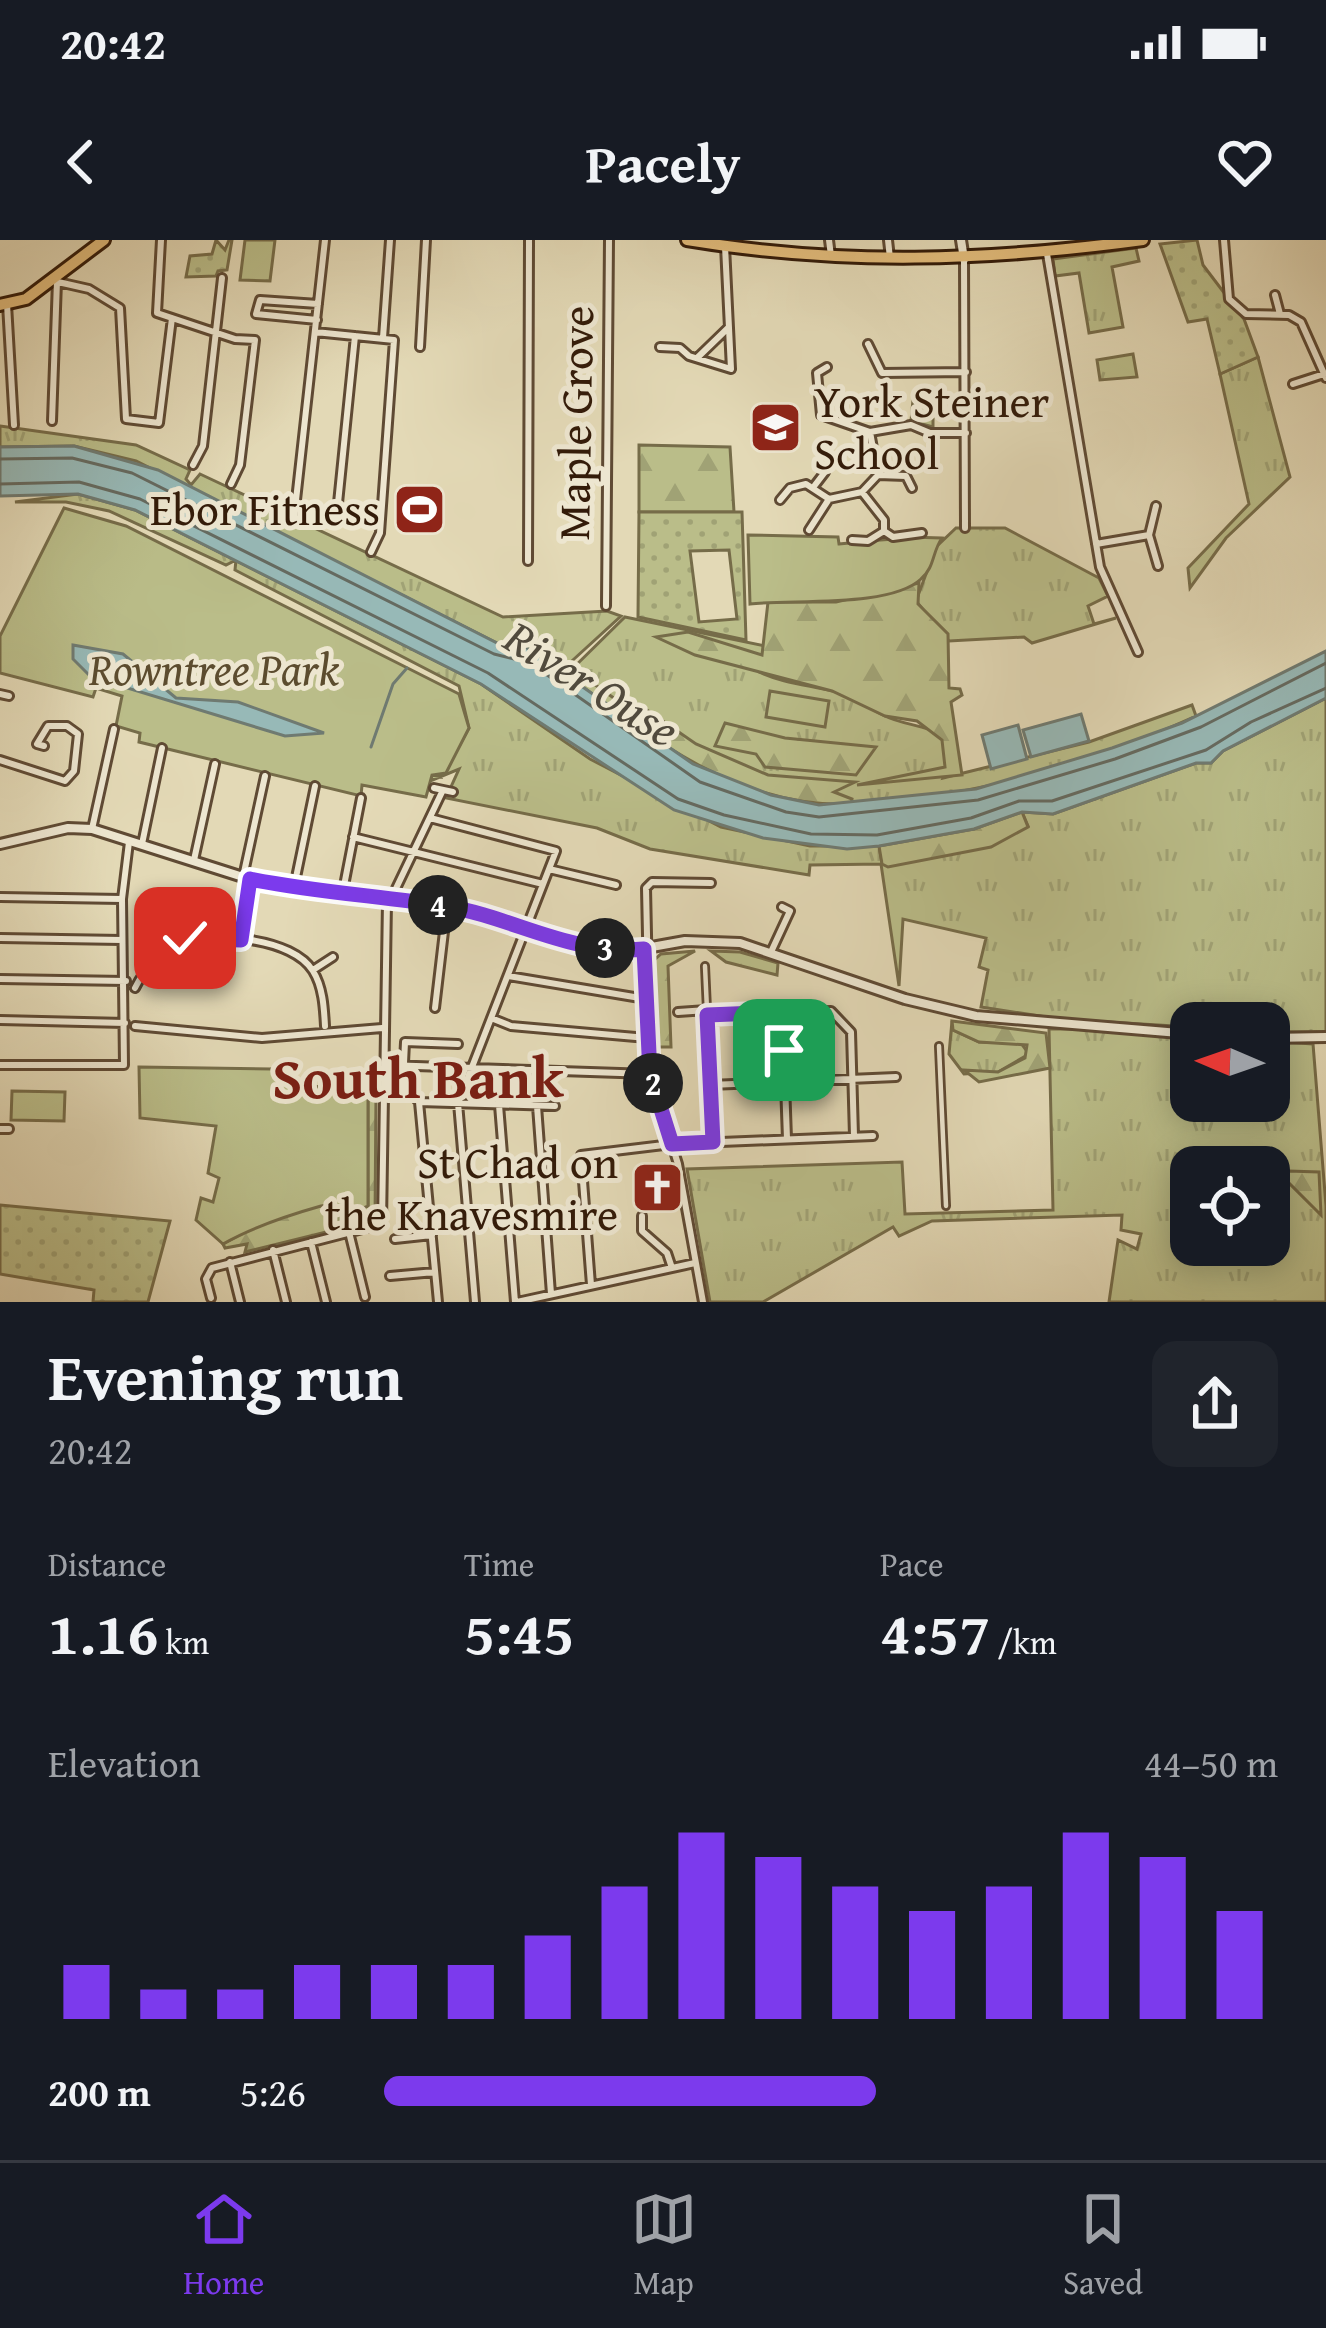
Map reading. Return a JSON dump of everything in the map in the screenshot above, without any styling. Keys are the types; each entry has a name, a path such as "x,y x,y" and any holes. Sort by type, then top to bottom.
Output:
{"main road":[{"path":"4,304 57,279 103,240"},
{"path":"686,240 831,260 891,262 1047,254 1139,240"}],"street":[{"path":"161,240 157,313 216,333 255,340 240,465 231,484"},
{"path":"294,518 325,240"},
{"path":"383,339 390,240"},
{"path":"420,347 426,240"},
{"path":"528,561 529,240"},
{"name":"Maple Grove","path":"606,606 609,240"},
{"path":"829,240 831,260"},
{"path":"888,240 891,262"},
{"path":"961,240 965,528"},
{"path":"1224,240 1229,298 1246,314 1280,314 1305,326 1325,376 1293,384"},
{"path":"660,347 680,348 731,368 724,246"},
{"path":"1047,254 1102,573 1138,652"},
{"path":"194,465 203,446 222,278"},
{"path":"52,421 57,279 89,289 120,308 126,418 159,423 172,318"},
{"path":"1275,295 1280,314"},
{"path":"317,320 259,316 257,303 319,304"},
{"path":"4,304 14,425"},
{"path":"697,358 728,328"},
{"path":"316,332 394,340 380,532 371,552"},
{"path":"337,513 355,336"},
{"path":"868,344 882,373 966,372"},
{"path":"827,367 818,373 821,415 870,432 911,425 930,433 966,433"},
{"path":"870,432 878,476"},
{"path":"815,485 825,472"},
{"path":"809,530 829,499 862,492 878,476 907,475 912,488"},
{"path":"780,500 795,486 815,485 829,499"},
{"path":"862,492 884,520 884,531"},
{"path":"1156,506 1149,535 1158,566"},
{"path":"884,531 893,537 922,533"},
{"path":"852,540 868,541 884,531"},
{"path":"1096,544 1149,535"},
{"path":"0,760 65,781 74,771 78,734 67,726 48,726 37,744 44,746"},
{"path":"92,829 114,729"},
{"path":"142,847 162,748"},
{"path":"193,864 215,764"},
{"path":"241,940 265,776"},
{"path":"294,887 315,786"},
{"path":"211,1298 204,1288 212,1268 382,1224 389,901 430,818 438,790 453,792"},
{"path":"342,896 361,798"},
{"path":"430,818 556,851 458,1103 475,1302"},
{"path":"0,844 68,828 92,829 247,878 342,896 448,906 569,944 644,949 713,941 772,952 897,997 976,1016 1170,1032"},
{"path":"353,837 543,884"},
{"path":"0,1065 124,1065 130,1024 122,899 129,842"},
{"path":"549,869 616,885"},
{"path":"701,1301 672,1144 650,1074 644,949 646,888 652,882 711,883"},
{"path":"0,897 122,899"},
{"path":"435,1008 448,906"},
{"path":"772,952 790,910"},
{"path":"177,915 186,941"},
{"path":"507,926 517,950"},
{"path":"0,938 123,940"},
{"path":"135,988 158,957 186,941 241,940 290,952 313,970 325,1026"},
{"path":"313,970 333,957"},
{"path":"705,966 713,1142"},
{"path":"508,976 646,999"},
{"path":"0,979 126,981"},
{"path":"678,1012 831,1010 851,1031 854,1136"},
{"path":"783,1012 787,1139"},
{"path":"491,1018 511,1025 647,1038"},
{"path":"0,1020 130,1024 262,1038 383,1028"},
{"path":"1290,1038 1326,1037"},
{"path":"404,1064 405,1042 458,1044"},
{"path":"939,1046 946,1207"},
{"path":"385,1063 650,1074"},
{"path":"385,1063 419,1102 438,1302"},
{"path":"710,1085 896,1077"},
{"path":"419,1102 555,1106"},
{"path":"499,1105 516,1302 696,1263"},
{"path":"537,1106 551,1294"},
{"path":"591,1286 581,1155 672,1144 873,1136"},
{"path":"642,1216 642,1231 667,1253 672,1268"},
{"path":"350,1232 365,1297"},
{"path":"395,1239 431,1235"},
{"path":"311,1241 326,1302"},
{"path":"273,1250 286,1302"},
{"path":"230,1262 240,1302"},
{"path":"390,1276 435,1272"}],"green space":[{"path":"216,240 225,250 232,240 227,270 216,276 186,277 190,256 212,254"},
{"path":"245,240 275,240 270,281 240,280"},
{"path":"1197,240 1203,265 1244,319 1258,357 1220,374 1207,319 1188,322 1160,244"},
{"path":"1136,248 1139,261 1112,267 1123,327 1089,333 1079,273 1055,276 1053,259"},
{"path":"1133,354 1137,377 1100,380 1097,360"},
{"path":"1258,357 1290,477 1226,538 1190,588 1188,568 1249,504 1220,374"},
{"path":"913,400 933,400 933,427 911,421"},
{"path":"0,426 136,445 190,470 186,479 191,485 200,474 503,617 607,611 621,616 562,670 524,647 499,644 136,461 74,446 0,447"},
{"path":"639,445 730,447 734,512 639,512"},
{"path":"78,494 135,510 235,560 226,565 109,511 66,502 15,502"},
{"name":"Rowntree Park","path":"64,508 126,526 459,694 469,728 446,773 432,775 426,797 362,785 361,796 139,742 140,733 116,726 122,696 96,688 93,697 0,673 0,636"},
{"path":"639,512 742,512 746,640 638,617","holes":["729,550 737,619 699,622 690,551"]},
{"path":"956,528 1005,528 1099,578 1108,596 1088,606 1094,624 1116,618 1032,643 1024,637 949,641 916,601 936,547"},
{"path":"748,535 838,537 839,544 942,538 926,574 907,588 865,598 750,604"},
{"path":"236,561 481,684 590,759 721,827 810,846 879,846 882,863 1028,826 1022,812 1053,814 1196,763 1211,763 1223,751 1326,698 1326,1032 1290,1032 1290,1002 1170,1002 1170,1026 1059,1019 981,1007 988,970 979,967 986,938 903,919 899,986 881,864 810,865 809,875 650,849 597,828 446,798 459,769 443,776 469,728 459,686 235,570"},
{"path":"919,583 918,604 948,634 949,688 960,689 962,695 951,702 962,775 857,785 945,767 942,740 917,721 885,716 832,691 695,655 656,637 688,632 762,655 768,602 836,602"},
{"path":"625,617 765,646 759,672 840,693 885,716 934,731 948,746 943,778 1089,742 1192,705 1196,716 1088,758 964,791 839,802 780,796 727,780 685,759 567,674"},
{"path":"577,672 625,706 644,708 696,744 768,775 855,782 834,792 852,799 851,804 811,802 736,783 634,725 570,677"},
{"path":"770,691 829,701 825,727 766,717"},
{"path":"725,723 785,738 876,747 856,775 765,767 756,754 715,746"},
{"path":"1022,812 1028,827 991,847 888,867 882,864 879,846 974,829"},
{"path":"695,951 668,966 671,1047 654,1047 652,962 661,954"},
{"path":"711,951 740,952 778,963 777,975 726,962"},
{"path":"952,1021 953,1030 979,1042 1021,1043 1029,1054 998,1072 964,1074 949,1054"},
{"path":"952,1021 1046,1033 1050,1068 979,1082 964,1070 998,1072 1025,1058 1027,1045 979,1042 953,1030"},
{"path":"1049,1029 1170,1036 1170,1122 1290,1122 1290,1042 1313,1044 1326,1206 1326,1302 1109,1302 1118,1240 1137,1249 1141,1234 1121,1230 1122,1215 932,1221 899,1236 893,1227 763,1302 710,1302 687,1169 902,1162 905,1214 1053,1210"},
{"path":"802,1059 802,1078 766,1079 765,1061"},
{"path":"139,1067 272,1069 314,1086 362,1095 368,1099 368,1206 321,1206 223,1244 196,1220 201,1198 213,1202 219,1178 208,1173 216,1126 140,1118"},
{"path":"12,1091 65,1092 64,1121 11,1120"},
{"path":"376,1095 375,1220 245,1252 247,1244 225,1248 223,1244 235,1237 290,1212 331,1205 368,1206 368,1099"},
{"path":"1290,1171 1319,1172 1321,1215 1290,1184"},
{"path":"0,1205 170,1221 148,1302 93,1302 94,1290 0,1274"}],"water":[{"path":"74,446 158,470 499,644 524,646 693,764 771,795 819,805 976,789 1112,748 1182,723 1326,651 1326,698 1223,751 1211,763 1196,763 1053,814 1022,812 974,829 847,849 763,838 674,810 481,684 135,510 78,494 0,496 0,447"},
{"path":"73,645 123,654 176,698 238,702 324,733 285,736 91,677 73,659"},
{"path":"1081,714 1089,741 1031,757 1023,730"},
{"path":"1018,725 1027,759 991,769 982,735"}],"waterway":[{"path":"371,747 393,684 407,668"}],"place":[{"name":"York Steiner School","path":"775,427"},
{"name":"Ebor Fitness","path":"419,509"},
{"name":"St Chad on the Knavesmire","path":"657,1188"}],"district":[{"name":"South Bank","path":"418,1078"}],"route":[{"path":"185,938 241,940 250,879 342,896 448,906 569,944 644,949 650,1074 672,1144 713,1142 707,1015 783,1012 784,1050"}],"water label":[{"name":"River Ouse","path":"592,683"}]}
